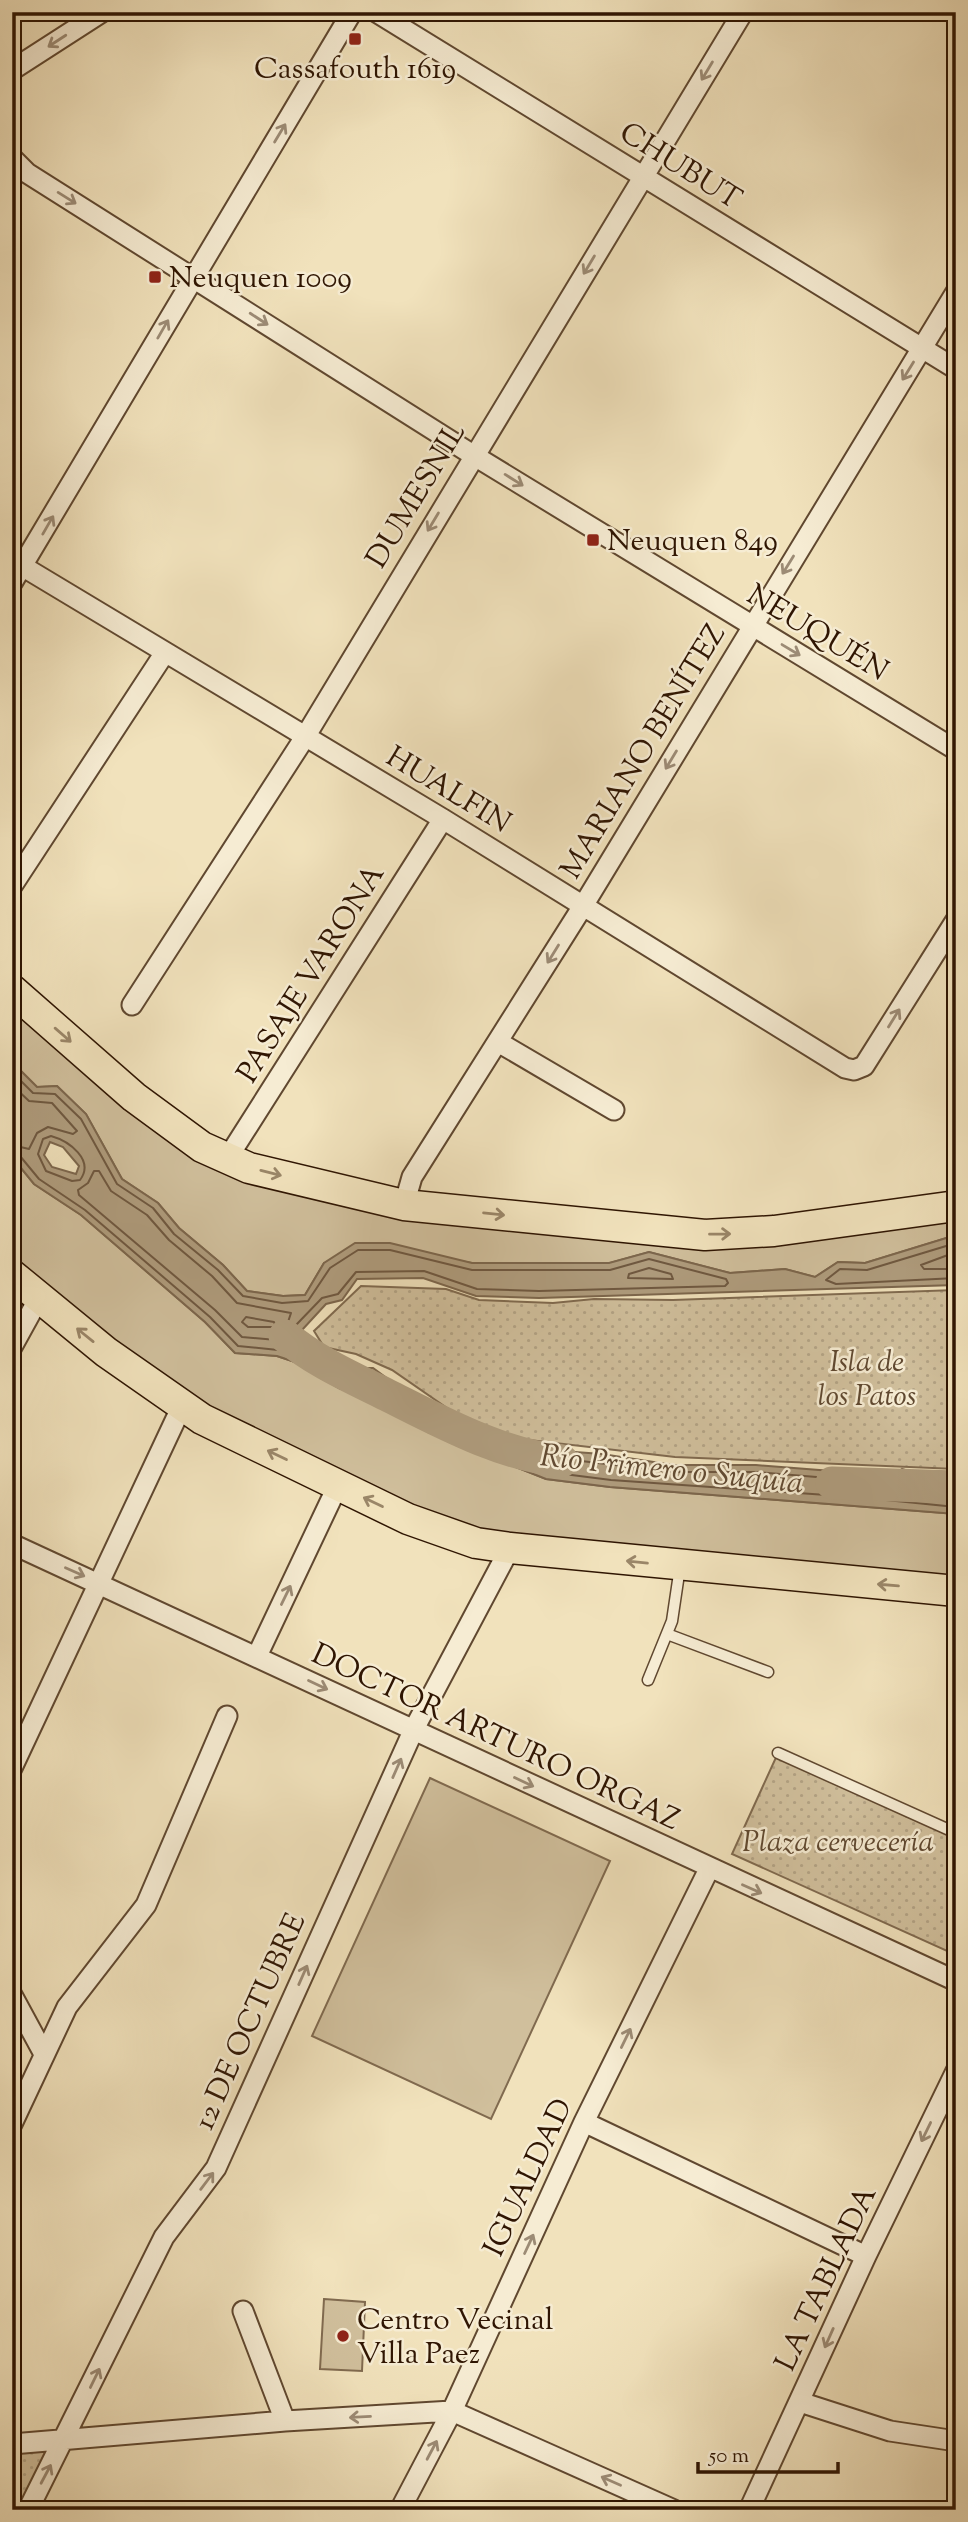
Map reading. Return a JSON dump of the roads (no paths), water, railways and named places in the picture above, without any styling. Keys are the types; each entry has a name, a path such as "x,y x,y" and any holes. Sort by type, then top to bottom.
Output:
{"main road":[{"path":"12,990 134,1097 202,1147 249,1168 404,1205 705,1234 774,1231 956,1206"},
{"path":"12,1275 181,1408 442,1533 510,1548 956,1591"}],"street":[{"path":"12,70 102,12"},
{"path":"16,570 352,12"},
{"name":"CHUBUT","path":"376,12 956,369"},
{"name":"DUMESNIL","path":"132,1005 305,737 743,12"},
{"name":"NEUQUÉN","path":"12,158 27,173 473,455 956,750"},
{"name":"MARIANO BENÍTEZ","path":"404,1205 412,1177 583,906 956,292"},
{"name":"HUALFIN","path":"16,570 443,819 845,1068 853,1070 864,1066 956,920"},
{"path":"12,886 164,654"},
{"name":"PASAJE VARONA","path":"228,1159 443,819"},
{"path":"498,1042 614,1110"},
{"path":"12,1347 39,1298"},
{"path":"12,1768 181,1408"},
{"path":"257,1656 338,1485"},
{"name":"DOCTOR ARTURO ORGAZ","path":"12,1544 709,1869 956,1981"},
{"name":"12 DE OCTUBRE","path":"28,2510 164,2237 216,2168 414,1730 510,1548"},
{"path":"12,2124 44,2054 83,1982 146,1905 227,1716"},
{"name":"IGUALDAD","path":"400,2510 452,2411 584,2122 709,1869"},
{"path":"12,1994 44,2054"},
{"name":"LA TABLADA","path":"748,2510 866,2256 956,2071"},
{"path":"584,2122 866,2256"},
{"path":"243,2311 285,2421"},
{"path":"800,2402 890,2431 956,2441"},
{"path":"12,2444 285,2421 452,2411 674,2510"}],"lane":[{"path":"648,1680 667,1634 680,1566"},
{"path":"667,1634 768,1672"},
{"path":"778,1753 956,1833"}],"water":[{"path":"12,1062 37,1087 57,1086 86,1114 122,1179 158,1203 179,1228 223,1265 247,1291 283,1296 305,1295 324,1263 355,1243 390,1243 472,1263 609,1263 649,1252 730,1273 785,1269 815,1277 838,1262 865,1263 956,1235 956,1285 539,1298 476,1296 423,1278 357,1279 342,1300 326,1304 302,1330 312,1351 327,1368 373,1368 463,1434 492,1446 522,1452 548,1450 602,1454 673,1465 756,1465 870,1474 879,1489 902,1469 942,1482 956,1480 956,1514 610,1487 546,1479 428,1432 382,1404 339,1388 295,1362 277,1356 235,1353 205,1322 81,1215 34,1184 12,1157","holes":["50,1142 63,1147 79,1166 76,1174 52,1167 44,1155"]}],"waterway":[{"name":"Río Primero o Suquía","path":"285,1336 334,1368 450,1426 494,1445 539,1458 562,1461"},
{"name":"Río Primero o Suquía","path":"832,1483 956,1487"}],"place":[{"name":"Cassafouth 1619","path":"355,39"},
{"name":"Neuquen 1009","path":"155,277"},
{"name":"Neuquen 849","path":"593,540"},
{"name":"Centro Vecinal Villa Paez","path":"343,2336"}],"park label":[{"name":"Isla de los Patos","path":"867,1378"},
{"name":"Plaza cervecería","path":"838,1841"}]}
